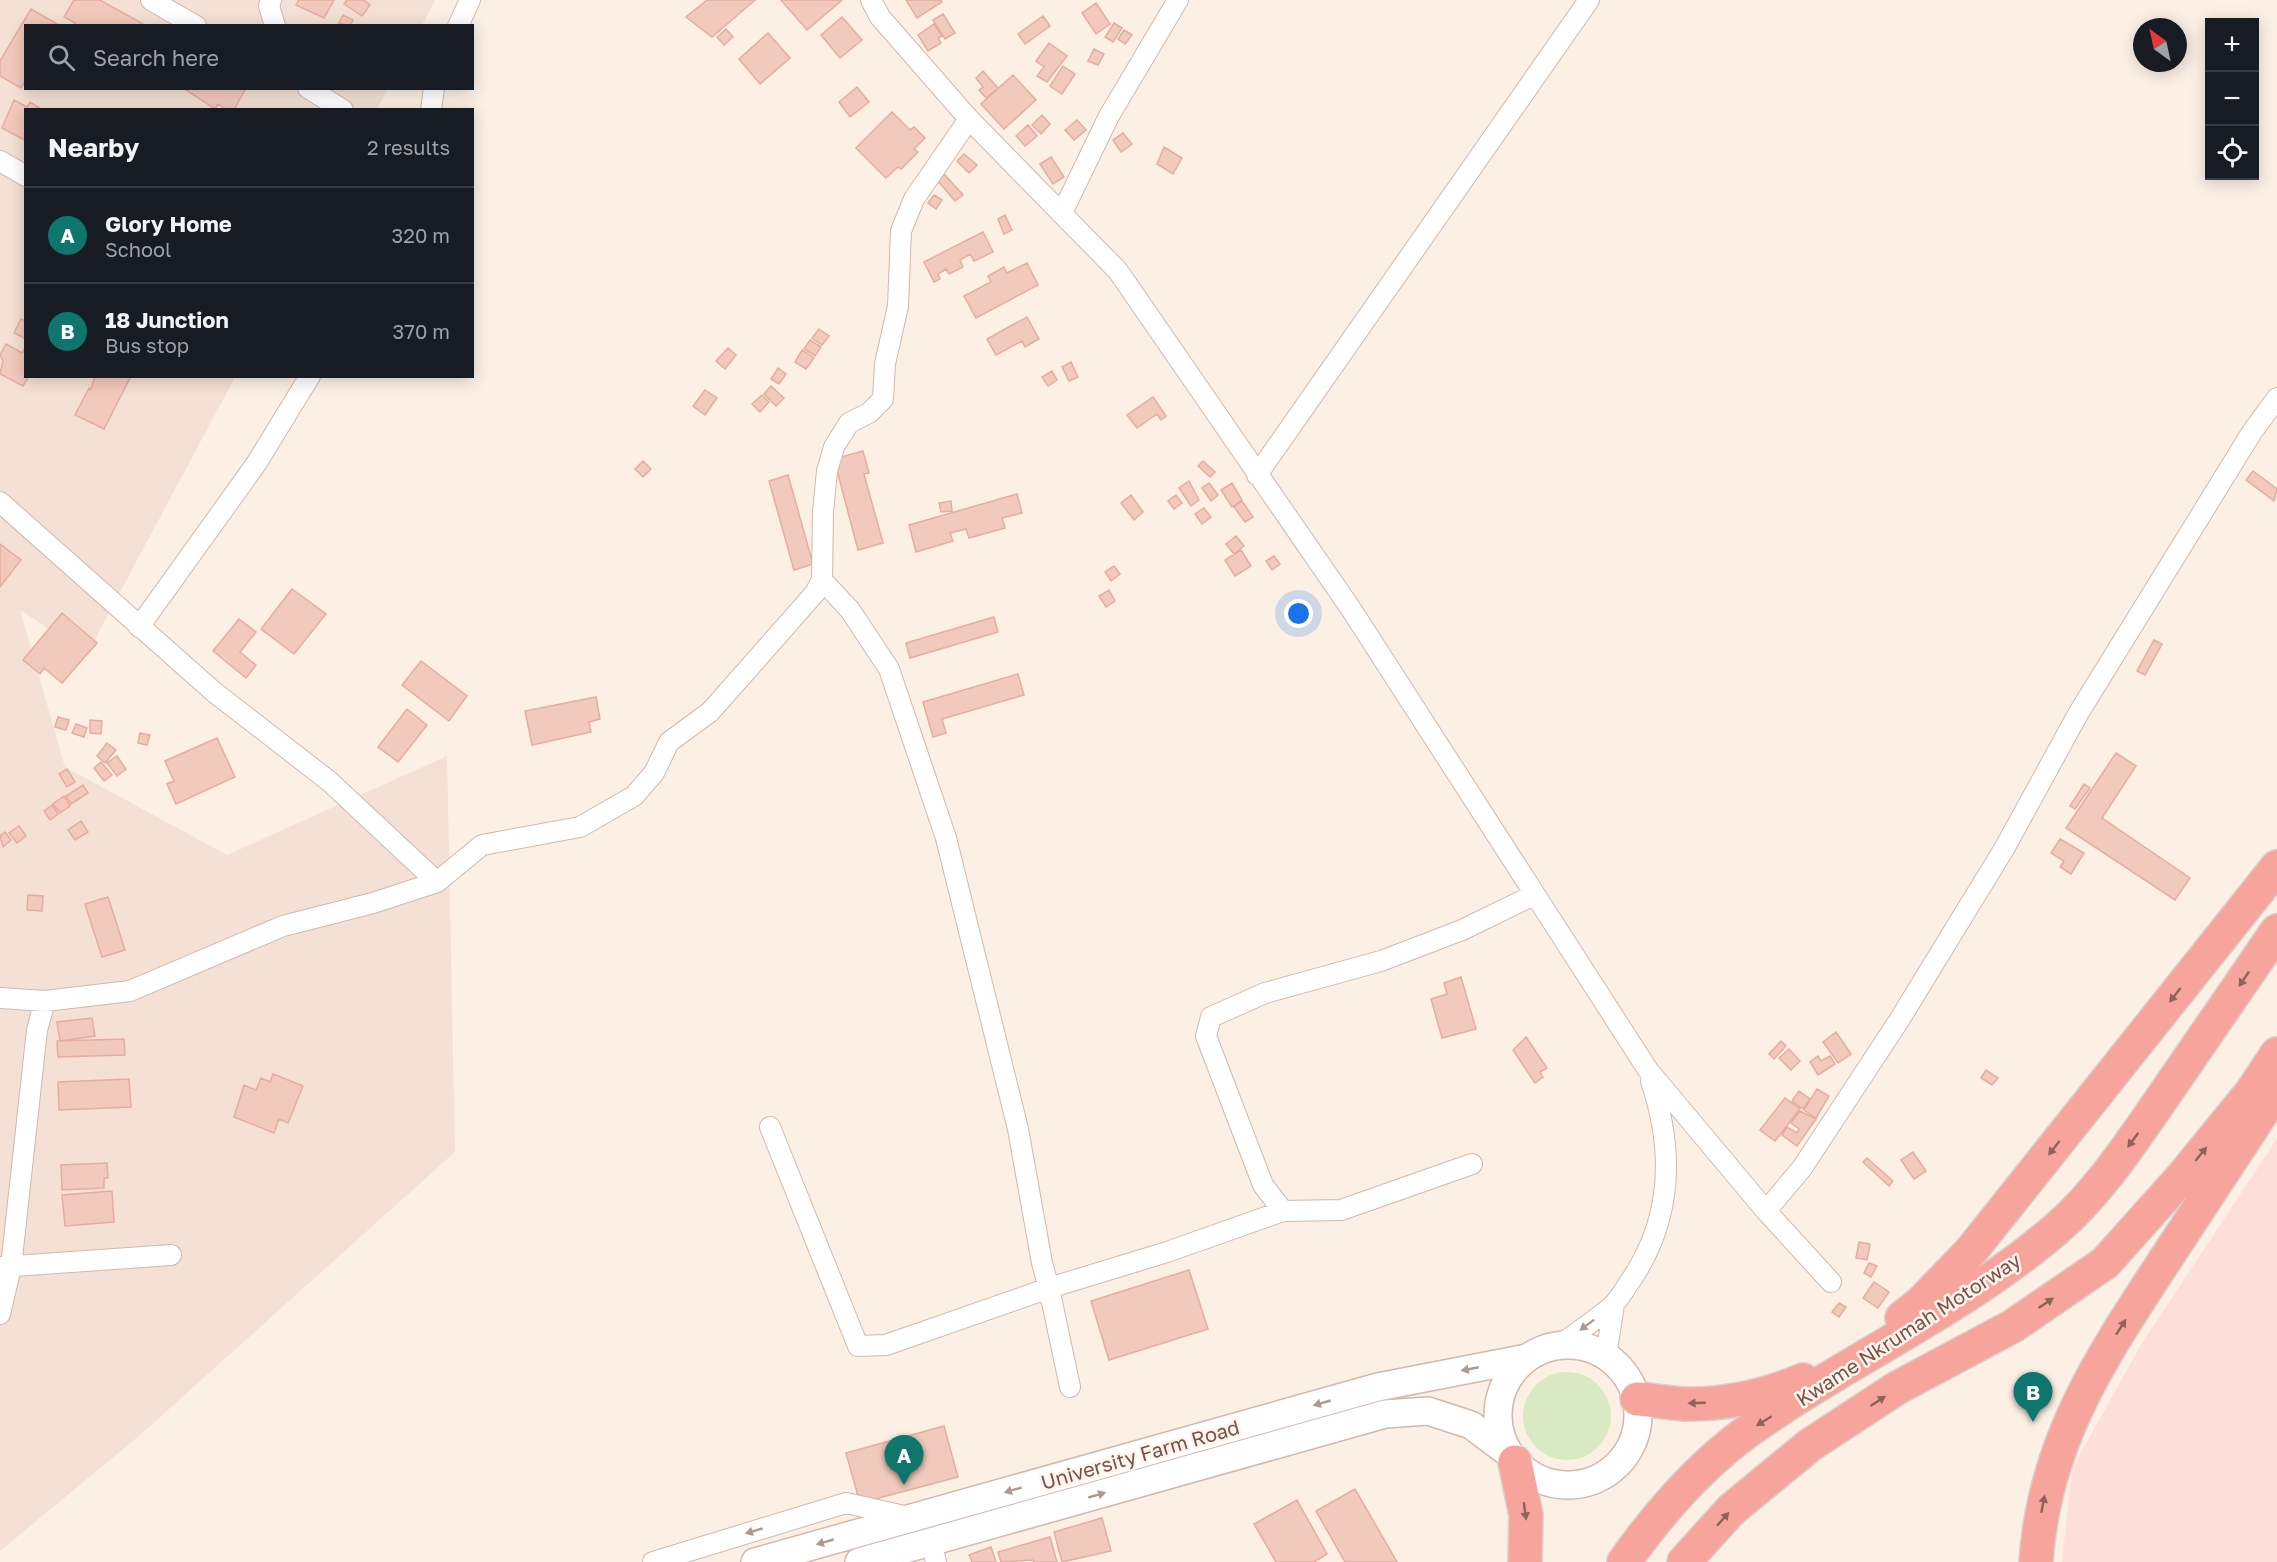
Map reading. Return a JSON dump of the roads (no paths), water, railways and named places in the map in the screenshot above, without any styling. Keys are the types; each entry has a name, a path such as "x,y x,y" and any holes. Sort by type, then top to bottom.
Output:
{"highway":[{"path":"1637,1399 1683,1404 1716,1403 1770,1394 1814,1376 1893,1325 1921,1303 1971,1251 2277,867"},
{"name":"Kwame Nkrumah Motorway","path":"1624,1562 1680,1491 1747,1432 1940,1313 2000,1273 2055,1230 2095,1189 2132,1142 2277,931"},
{"path":"1684,1562 1731,1510 1810,1445 1897,1388 2013,1326 2105,1263 2183,1176 2251,1093 2277,1054"},
{"path":"2036,1562 2038,1531 2049,1478 2068,1423 2117,1333 2277,1089"},
{"path":"1511,1457 1526,1515 1525,1562"}],"street":[{"path":"151,0 193,24"},
{"path":"271,0 269,6 274,24"},
{"path":"459,24 470,0"},
{"path":"870,0 880,17 969,119 1118,271 1351,609 1648,1070 1766,1211 1831,1282"},
{"path":"1062,213 1109,116 1178,0"},
{"path":"1257,475 1589,0"},
{"path":"311,90 340,108"},
{"path":"430,108 434,90"},
{"path":"0,998 45,1001 130,991 284,926 437,882 482,845 580,827 634,796 654,773 669,742 710,712 806,607 822,580 827,471 834,447 849,423 869,413 883,399 885,364 898,306 902,231 914,199 969,119"},
{"path":"0,161 24,175"},
{"path":"139,627 256,464 309,378"},
{"path":"1766,1211 1802,1168 1898,1022 2004,849 2078,714 2252,432 2277,398"},
{"path":"0,502 214,692 329,781 437,882"},
{"path":"822,580 850,610 890,669 946,838 1018,1129 1041,1263 1049,1288 1070,1387"},
{"path":"1283,1211 1263,1185 1206,1036 1212,1017 1265,993 1381,961 1442,938 1534,895"},
{"path":"0,1314 38,1030 45,1001"},
{"path":"1560,1345 1584,1347 1606,1356 1620,1367 1631,1382 1637,1399 1639,1421 1634,1442 1622,1462 1605,1476 1584,1484 1562,1486 1540,1480 1511,1457 1498,1427 1499,1401 1509,1377 1527,1358 1560,1345 1614,1305 1642,1264 1660,1217 1668,1167 1663,1118 1648,1070"},
{"path":"770,1127 858,1346 886,1345 1049,1288 1167,1252 1283,1211 1341,1210 1472,1164"},
{"path":"5,1267 171,1256"},
{"path":"1606,1356 1614,1305"},
{"name":"University Farm Road","path":"755,1562 1378,1387 1527,1358"},
{"name":"University Farm Road","path":"859,1562 934,1552 1385,1414 1428,1411 1472,1425 1511,1457"},
{"path":"653,1562 846,1503 912,1518"}],"place":[{"name":"18 Junction","path":"2033,1422"},
{"name":"Glory Home","path":"904,1485"}]}
